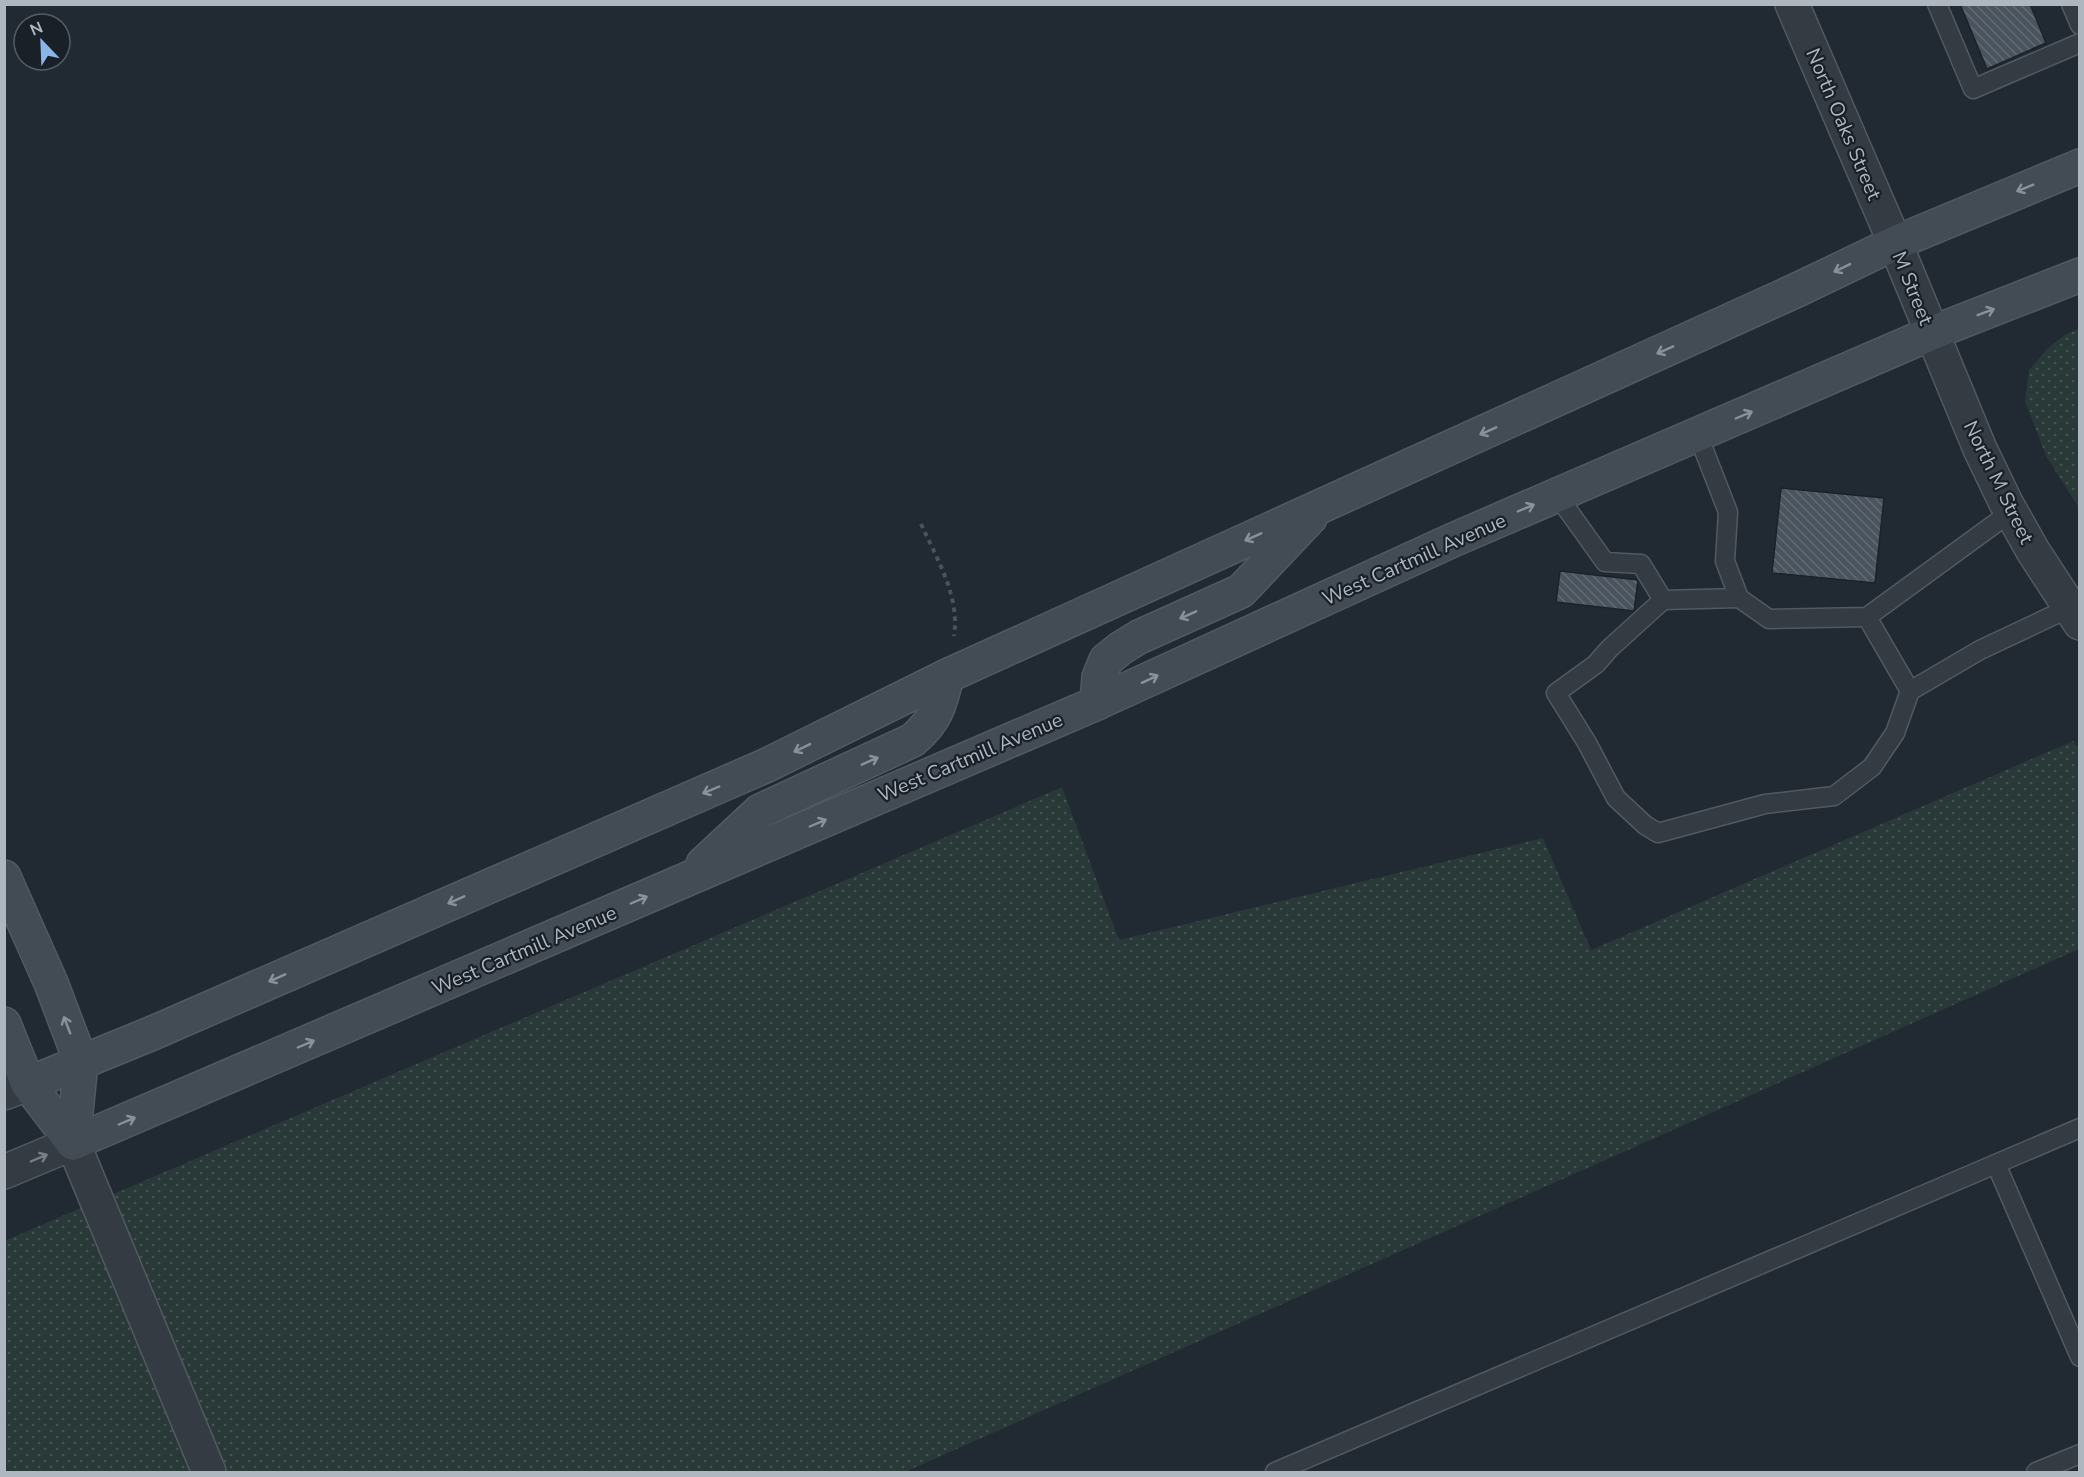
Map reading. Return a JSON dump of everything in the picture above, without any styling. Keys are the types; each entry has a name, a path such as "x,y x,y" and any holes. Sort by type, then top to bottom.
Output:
{"main road":[{"path":"16,1089 155,1032 765,766 947,676 1797,290 1895,243 2079,166"},
{"name":"West Cartmill Avenue","path":"73,1143 1097,703 1453,540 1932,333 2079,275"},
{"path":"1097,703 1099,677 1106,660 1139,637 1241,591 1322,506"},
{"path":"686,880 760,811 913,740 927,728 940,708 947,676"},
{"path":"4,877 51,982 81,1062 73,1143"},
{"path":"4,1024 16,1089 73,1143"}],"street":[{"name":"North Oaks Street","path":"1792,4 1895,243"},
{"name":"M Street","path":"1895,243 1932,333"},
{"name":"North M Street","path":"1932,333 1980,449 2011,512 2074,616"},
{"name":"West Cartmill Avenue","path":"4,1172 73,1143"},
{"path":"73,1143 209,1473"}],"lane":[{"path":"1937,4 1973,89 2079,43"},
{"path":"2071,4 2079,25"},
{"path":"1698,435 1728,512 1725,561 1739,598 1769,619 1867,617 2011,512"},
{"path":"1557,495 1605,562 1641,564 1663,600"},
{"path":"1739,598 1663,600 1609,649 1596,664 1557,693 1616,798 1645,825 1658,833 1765,804 1834,796 1872,767 1895,733 1910,691 1980,650 2074,616"},
{"path":"1867,617 1910,691"},
{"path":"1275,1473 2079,1128"},
{"path":"1996,1164 2079,1357"},
{"path":"2036,1473 2079,1454"}],"path":[{"path":"921,524 950,587 955,609 947,676"}],"shaded area":[{"path":"2079,329 2079,508 2046,456 2025,401 2029,370 2048,348 2066,334"},
{"path":"2073,741 2079,748 2079,949 905,1472 5,1472 4,1241 1062,787 1119,940 1543,838 1591,950"}],"building":[{"path":"1960,4 2030,4 2046,43 1987,69"},
{"path":"1781,488 1884,498 1875,583 1772,573"},
{"path":"1560,571 1638,580 1634,611 1556,602"}]}
